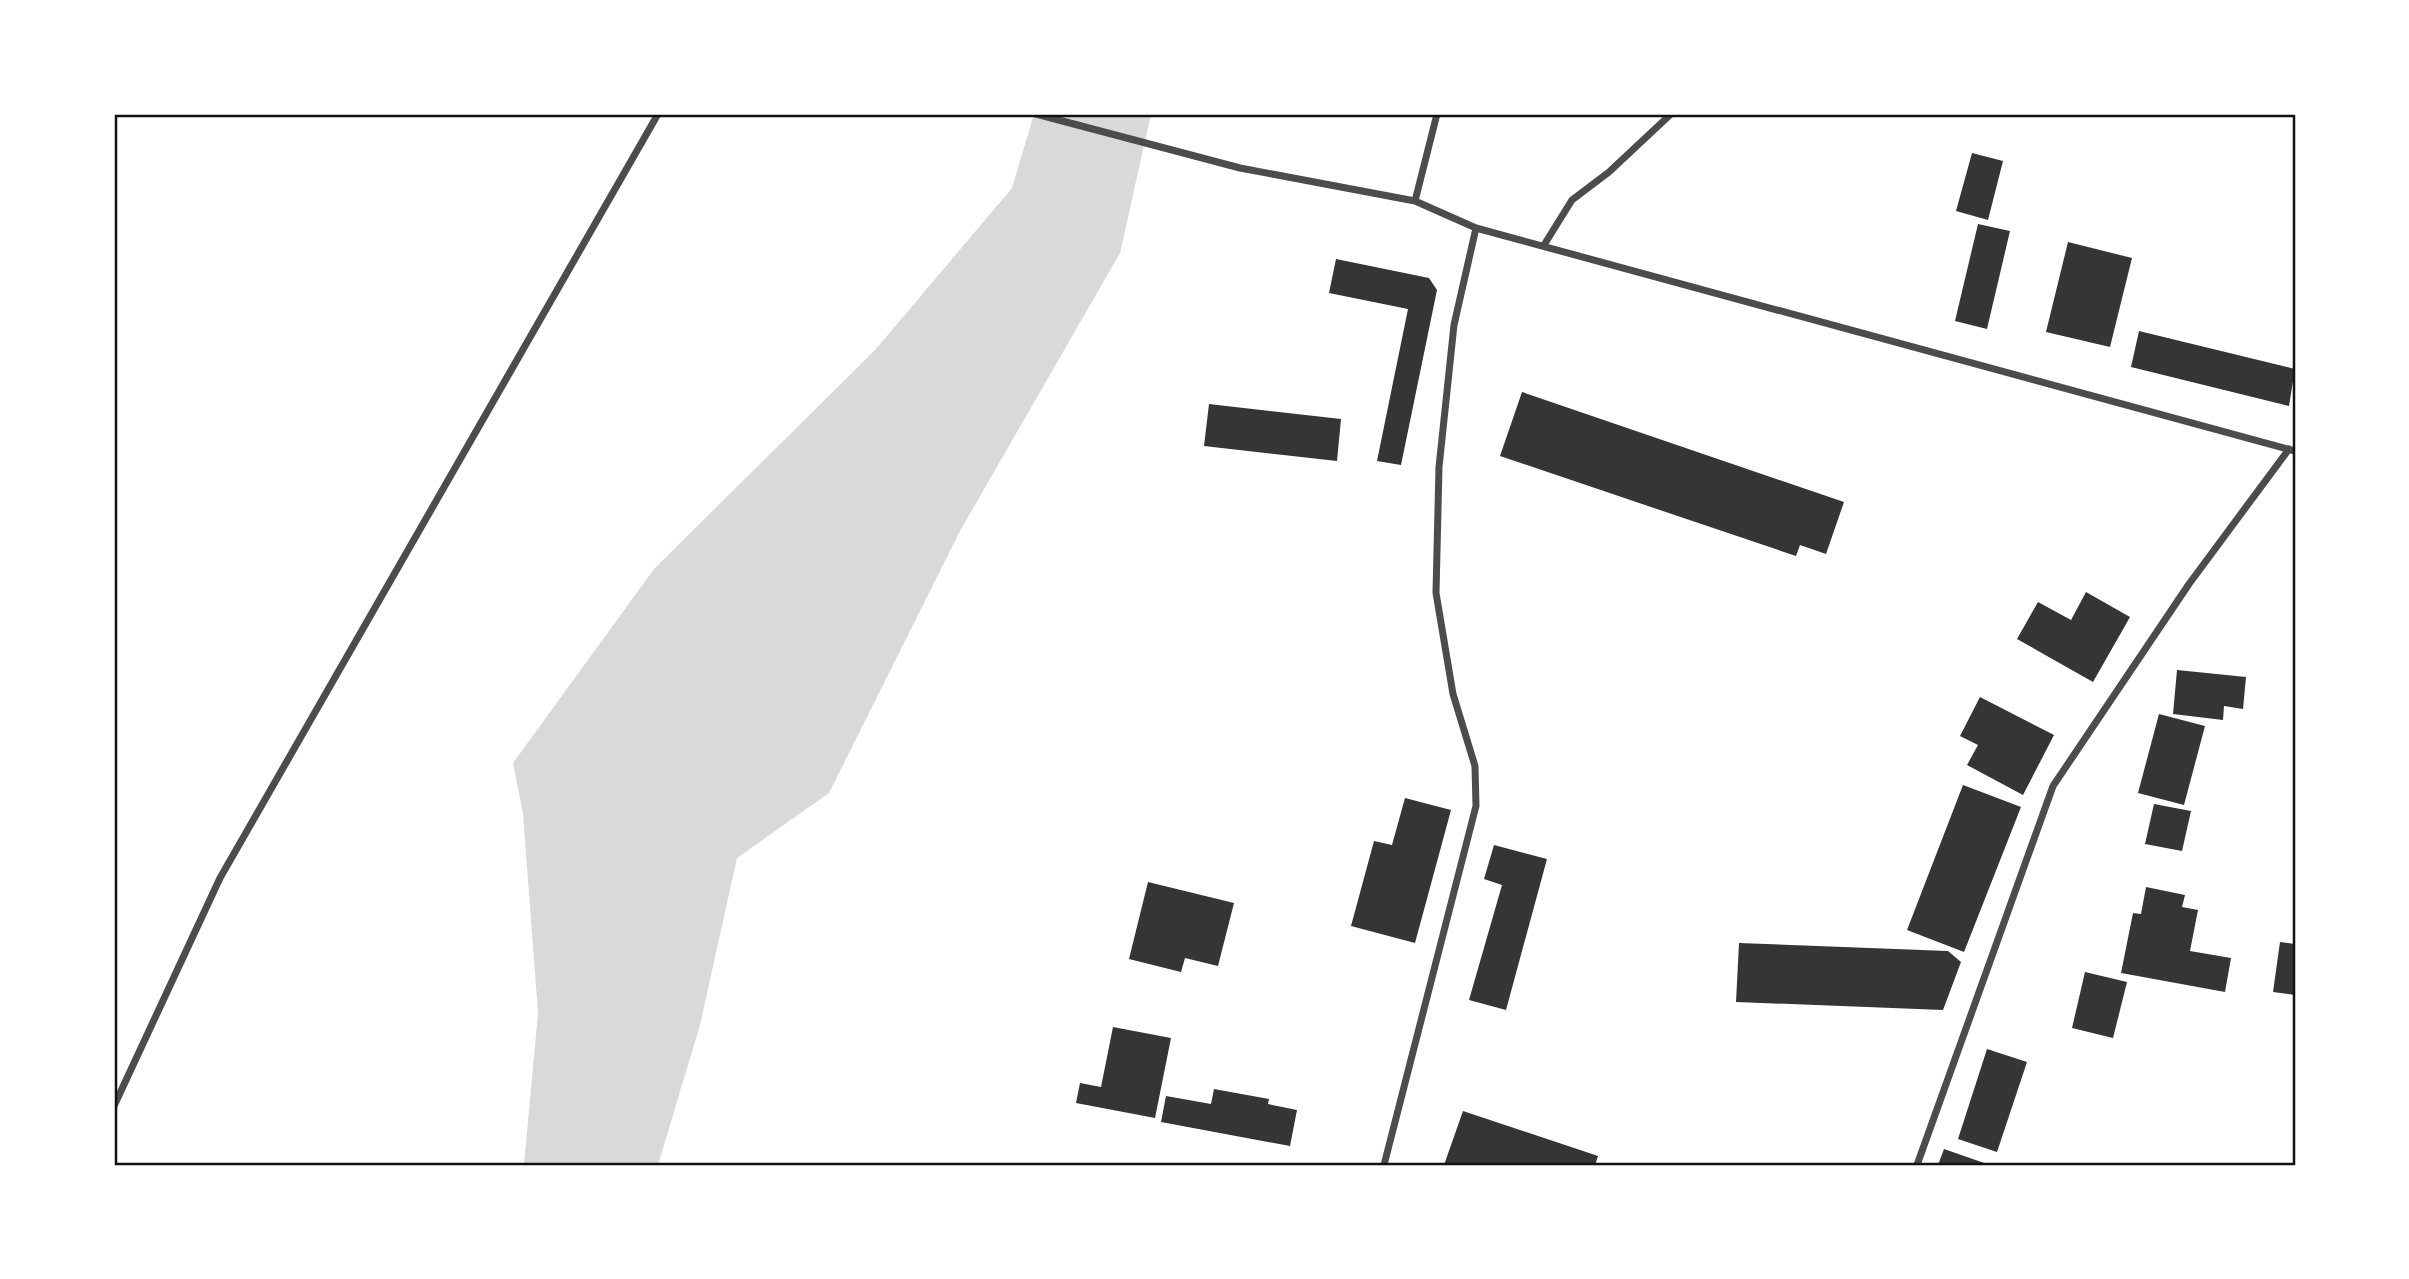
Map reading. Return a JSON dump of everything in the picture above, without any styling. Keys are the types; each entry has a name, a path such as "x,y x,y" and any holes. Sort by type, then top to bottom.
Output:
{"street":[{"path":"114,1105 220,878 658,114"},
{"path":"1036,114 1240,168 1415,201 1476,228 2292,450 2189,584 2053,786 1917,1165"},
{"path":"1415,201 1437,114"},
{"path":"1544,245 1573,200 1609,172 1671,114"},
{"path":"1384,1165 1457,871 1476,806 1475,766 1453,694 1436,593 1439,467 1444,415 1454,325 1476,228"}],"shaded area":[{"path":"1034,114 1151,114 1120,253 960,531 829,793 737,858 700,1025 658,1165 524,1165 538,1013 523,814 513,763 654,569 876,349 1012,188"}],"building":[{"path":"1972,153 2003,161 1988,220 1956,211"},
{"path":"1978,224 2010,231 1987,329 1955,321"},
{"path":"2068,242 2132,258 2110,347 2046,332"},
{"path":"1336,259 1429,278 1437,290 1401,465 1377,461 1408,309 1329,293"},
{"path":"2139,331 2295,369 2289,406 2131,367"},
{"path":"1522,392 1844,502 1826,554 1800,545 1796,556 1500,456"},
{"path":"1209,404 1341,419 1337,461 1204,446"},
{"path":"2086,592 2130,617 2093,682 2017,639 2038,602 2071,620"},
{"path":"2177,670 2246,677 2243,709 2224,706 2223,720 2173,714"},
{"path":"1980,697 2054,735 2023,795 1967,765 1978,745 1960,736"},
{"path":"2159,714 2205,726 2184,805 2138,793"},
{"path":"1963,785 2021,807 1964,952 1907,930"},
{"path":"1405,798 1451,810 1415,943 1351,926 1374,841 1392,845"},
{"path":"2154,804 2191,811 2182,851 2145,844"},
{"path":"1494,845 1547,859 1506,1010 1469,1000 1502,885 1484,879"},
{"path":"1148,882 1234,903 1218,966 1185,958 1181,972 1129,959"},
{"path":"2146,887 2185,895 2182,907 2198,910 2190,951 2231,958 2225,992 2121,973 2133,913 2141,914"},
{"path":"2280,942 2295,944 2295,995 2273,992"},
{"path":"1739,943 1948,951 1961,962 1943,1010 1736,1002"},
{"path":"2085,972 2127,982 2113,1038 2072,1028"},
{"path":"1113,1027 1171,1038 1155,1118 1076,1103 1080,1083 1101,1087"},
{"path":"1987,1049 2027,1062 1997,1152 1958,1139"},
{"path":"1214,1089 1269,1099 1268,1104 1297,1110 1290,1146 1161,1122 1166,1096 1211,1104"},
{"path":"1463,1111 1598,1156 1595,1165 1444,1165"},
{"path":"1944,1149 1990,1165 1938,1165"}]}
